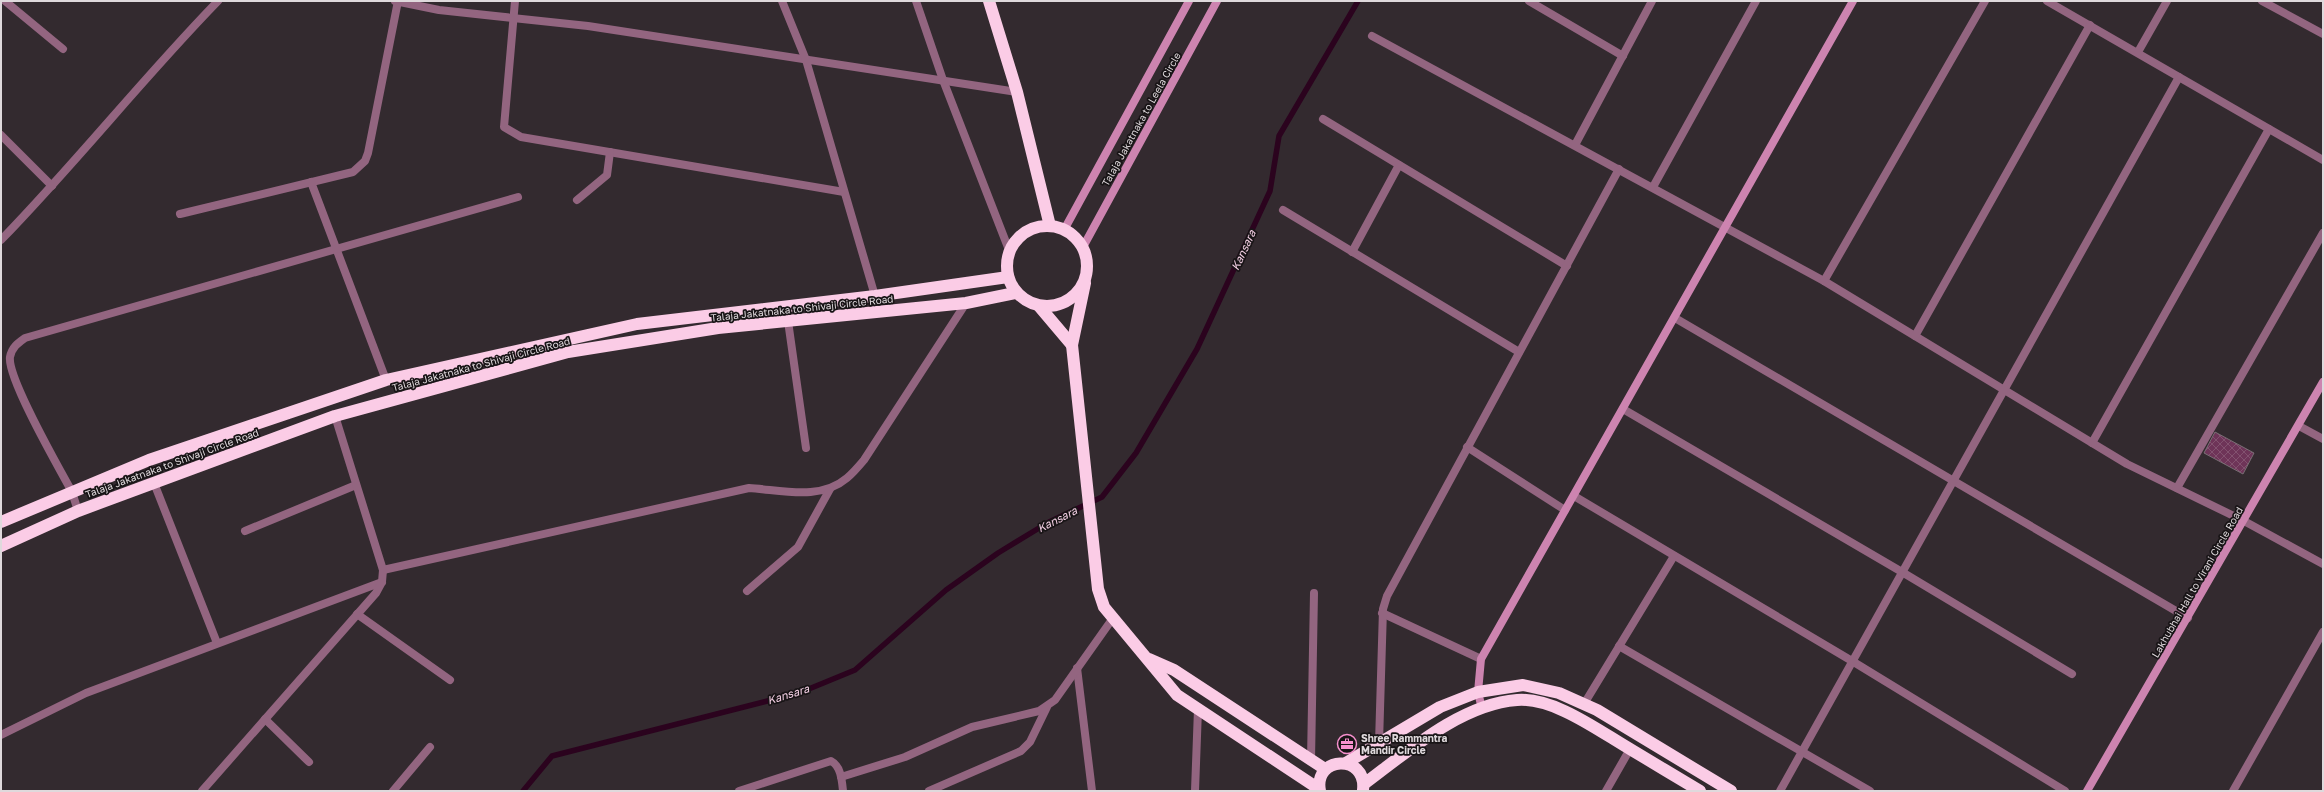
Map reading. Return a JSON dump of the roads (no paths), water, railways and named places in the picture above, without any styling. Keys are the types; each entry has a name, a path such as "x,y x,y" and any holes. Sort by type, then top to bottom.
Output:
{"highway":[{"path":"989,1 1018,92 1050,226"},
{"path":"1085,282 1074,297 1058,306 1040,306 1022,299 1015,293 1008,276 1006,268 1009,250 1020,235 1036,227 1050,226 1071,233 1083,247 1088,265 1085,282 1072,348 1098,589 1104,607 1171,689 1198,709 1319,790"},
{"name":"Talaja Jakatnaka to Shivaji Circle Road","path":"1,522 149,460 386,380 637,324 875,296 1008,276"},
{"name":"Talaja Jakatnaka to Shivaji Circle Road","path":"1,546 78,511 335,416 568,352 718,328 966,303 1015,293"},
{"path":"1040,306 1072,348"},
{"path":"1146,658 1174,670 1325,769"},
{"path":"1346,763 1440,707 1478,692 1523,685 1559,693 1584,704 1731,791"},
{"path":"1319,790 1319,782 1325,769 1338,763 1346,763 1358,770 1364,787 1440,729 1482,709 1517,700 1545,704 1586,722 1700,791"}],"street":[{"path":"5,1 63,49"},
{"path":"1,240 52,186 184,35 218,1"},
{"path":"180,214 353,172 365,162 397,1 439,10 588,26 1018,92"},
{"path":"515,1 504,127 521,136 844,192"},
{"path":"782,1 806,60 875,296"},
{"path":"916,1 943,80 1009,250"},
{"name":"Talaja Jakatnaka to Leela Circle","path":"1064,230 1189,1"},
{"name":"Talaja Jakatnaka to Leela Circle","path":"1083,247 1217,1"},
{"path":"1529,1 1623,56"},
{"path":"1575,145 1652,1"},
{"path":"1653,187 1756,1"},
{"path":"1482,709 1478,692 1481,659 1624,409 1853,1"},
{"path":"1824,281 1985,1"},
{"path":"2047,1 2180,76 2323,160"},
{"path":"2138,52 2167,1"},
{"path":"2262,1 2323,34"},
{"path":"1915,336 2090,25"},
{"path":"1372,36 1726,226 1824,281 2127,464 2244,521 2323,564"},
{"path":"1780,791 2180,76"},
{"path":"1323,119 1566,266"},
{"path":"2092,443 2269,129"},
{"path":"1,135 52,186"},
{"path":"577,200 607,175 610,152"},
{"path":"1352,252 1399,165"},
{"path":"1379,743 1382,613 1387,596 1619,169"},
{"path":"311,182 386,380"},
{"path":"78,511 72,492 13,377 10,355 15,345 25,338 518,197"},
{"path":"1282,210 1519,352"},
{"path":"2177,488 2323,233"},
{"path":"383,570 749,488 808,493 830,489 847,478 864,460 966,303"},
{"path":"1675,318 2188,618"},
{"path":"788,321 806,448"},
{"name":"Lakhubhai Hall to Virani Circle Road","path":"2087,791 2299,426 2323,382"},
{"path":"1624,409 1902,572 2072,674"},
{"path":"202,791 376,593 382,582 383,570 335,416"},
{"path":"2299,426 2323,439"},
{"path":"1467,447 1565,510"},
{"path":"154,483 217,643"},
{"path":"245,531 356,485"},
{"path":"747,591 798,548 830,489"},
{"path":"1574,496 1852,661 2065,791"},
{"path":"1584,704 1674,556"},
{"path":"1,735 86,693 382,582"},
{"path":"1311,760 1314,593"},
{"path":"1382,613 1481,659"},
{"path":"357,614 450,680"},
{"path":"929,791 1021,751 1030,742 1048,707 1055,700 1114,618"},
{"path":"2233,791 2323,632"},
{"path":"1619,646 1870,791"},
{"path":"1077,668 1092,791"},
{"path":"841,777 905,757 972,727 1039,711 1048,707"},
{"path":"1194,791 1198,709"},
{"path":"265,719 309,762"},
{"path":"393,791 430,747"},
{"path":"1606,791 1630,749"},
{"path":"739,791 827,761 836,763 841,777 843,791"}],"waterway":[{"name":"Kansara","path":"523,791 552,756 799,693 855,670 946,590 998,553 1049,522 1102,497 1136,453 1197,349 1270,191 1279,136 1358,1"}],"place":[{"name":"Shree Rammantra Mandir Circle","path":"1347,744"}]}
